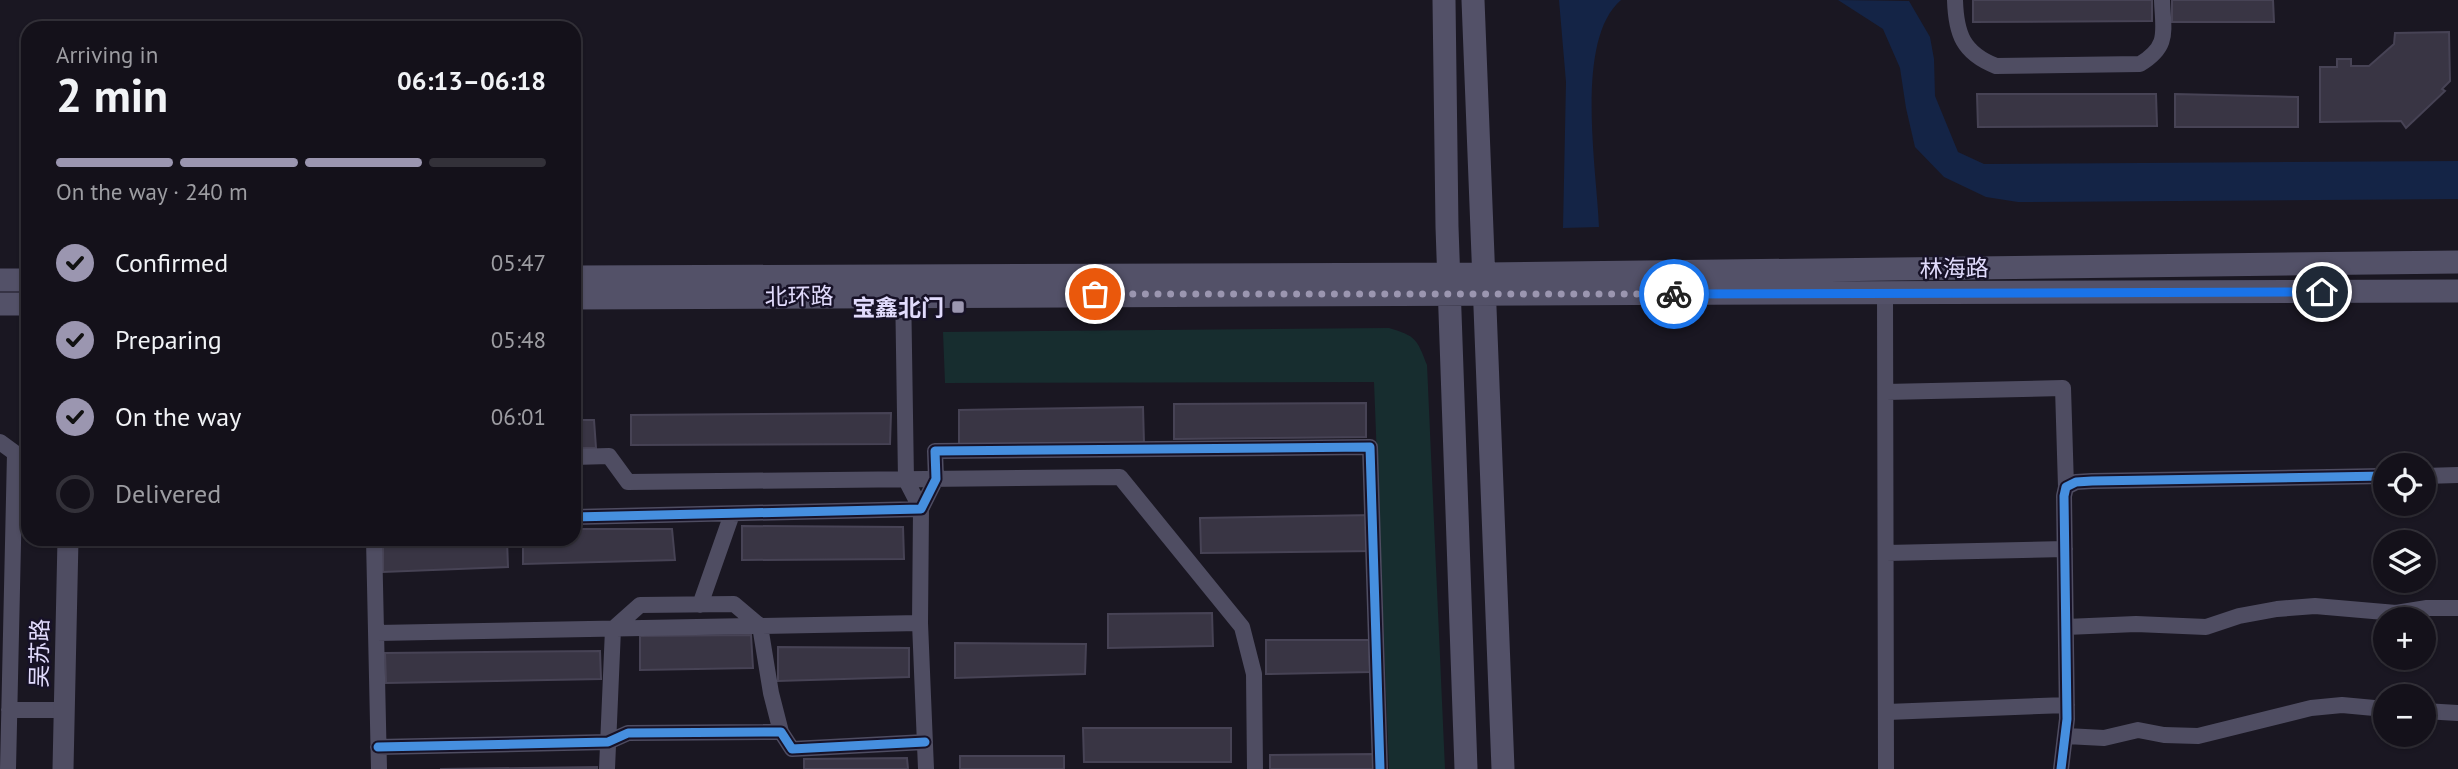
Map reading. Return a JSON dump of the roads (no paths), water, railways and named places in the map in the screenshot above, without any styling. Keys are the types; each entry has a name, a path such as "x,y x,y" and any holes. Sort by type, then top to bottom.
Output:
{"main road":[{"path":"1444,0 1447,227 1466,769"},
{"path":"1473,0 1503,769"},
{"name":"林海路","path":"1451,283 2458,262"},
{"name":"北环路","path":"581,277 903,285 1451,283"},
{"path":"0,280 21,280"},
{"name":"林海路","path":"1485,283 1885,295 2458,291"},
{"name":"北环路","path":"581,298 903,285"},
{"path":"0,304 21,304"}],"street":[{"path":"1955,0 1959,32 1968,48 1978,58 1996,66 2140,64 2155,55 2164,39 2162,0"},
{"path":"903,285 906,480 921,509"},
{"path":"1885,295 1886,769"},
{"path":"1886,391 2063,388 2067,705 2061,769"},
{"path":"0,442 15,453 6,616 8,769"},
{"path":"926,769 920,623 921,509 936,479 935,451 1370,447 1380,769"},
{"path":"581,457 609,456 628,482 1120,477 1242,627 1254,674 1255,769"},
{"path":"2436,475 2458,475"},
{"path":"2066,487 2076,482 2092,481 2373,476"},
{"path":"581,517 921,509"},
{"path":"700,605 732,514"},
{"name":"吴苏路","path":"63,769 68,546"},
{"path":"374,546 379,769"},
{"path":"1886,553 2064,549"},
{"path":"607,769 613,629 640,605 734,604 760,626 771,693 781,732 792,749 925,742"},
{"path":"2066,626 2136,624 2206,627 2239,615 2315,606 2396,612 2458,608"},
{"path":"377,633 920,623"},
{"path":"1887,712 2067,705"},
{"path":"2066,736 2104,738 2138,730 2164,735 2198,736 2311,708 2342,705 2373,708"},
{"path":"9,710 64,710"},
{"path":"2436,712 2458,713"},
{"path":"378,747 608,742 628,733 781,732"}],"water":[{"path":"1559,0 1621,0 1606,19 1597,44 1593,74 1593,140 1599,227 1563,228 1566,82"},
{"path":"1838,0 1909,1 1930,37 1934,59 1935,96 1958,152 1984,164 2458,161 2458,199 2018,202 1986,197 1944,177 1915,147 1900,68 1883,29"}],"place":[{"name":"宝鑫北门","path":"958,307"}]}
